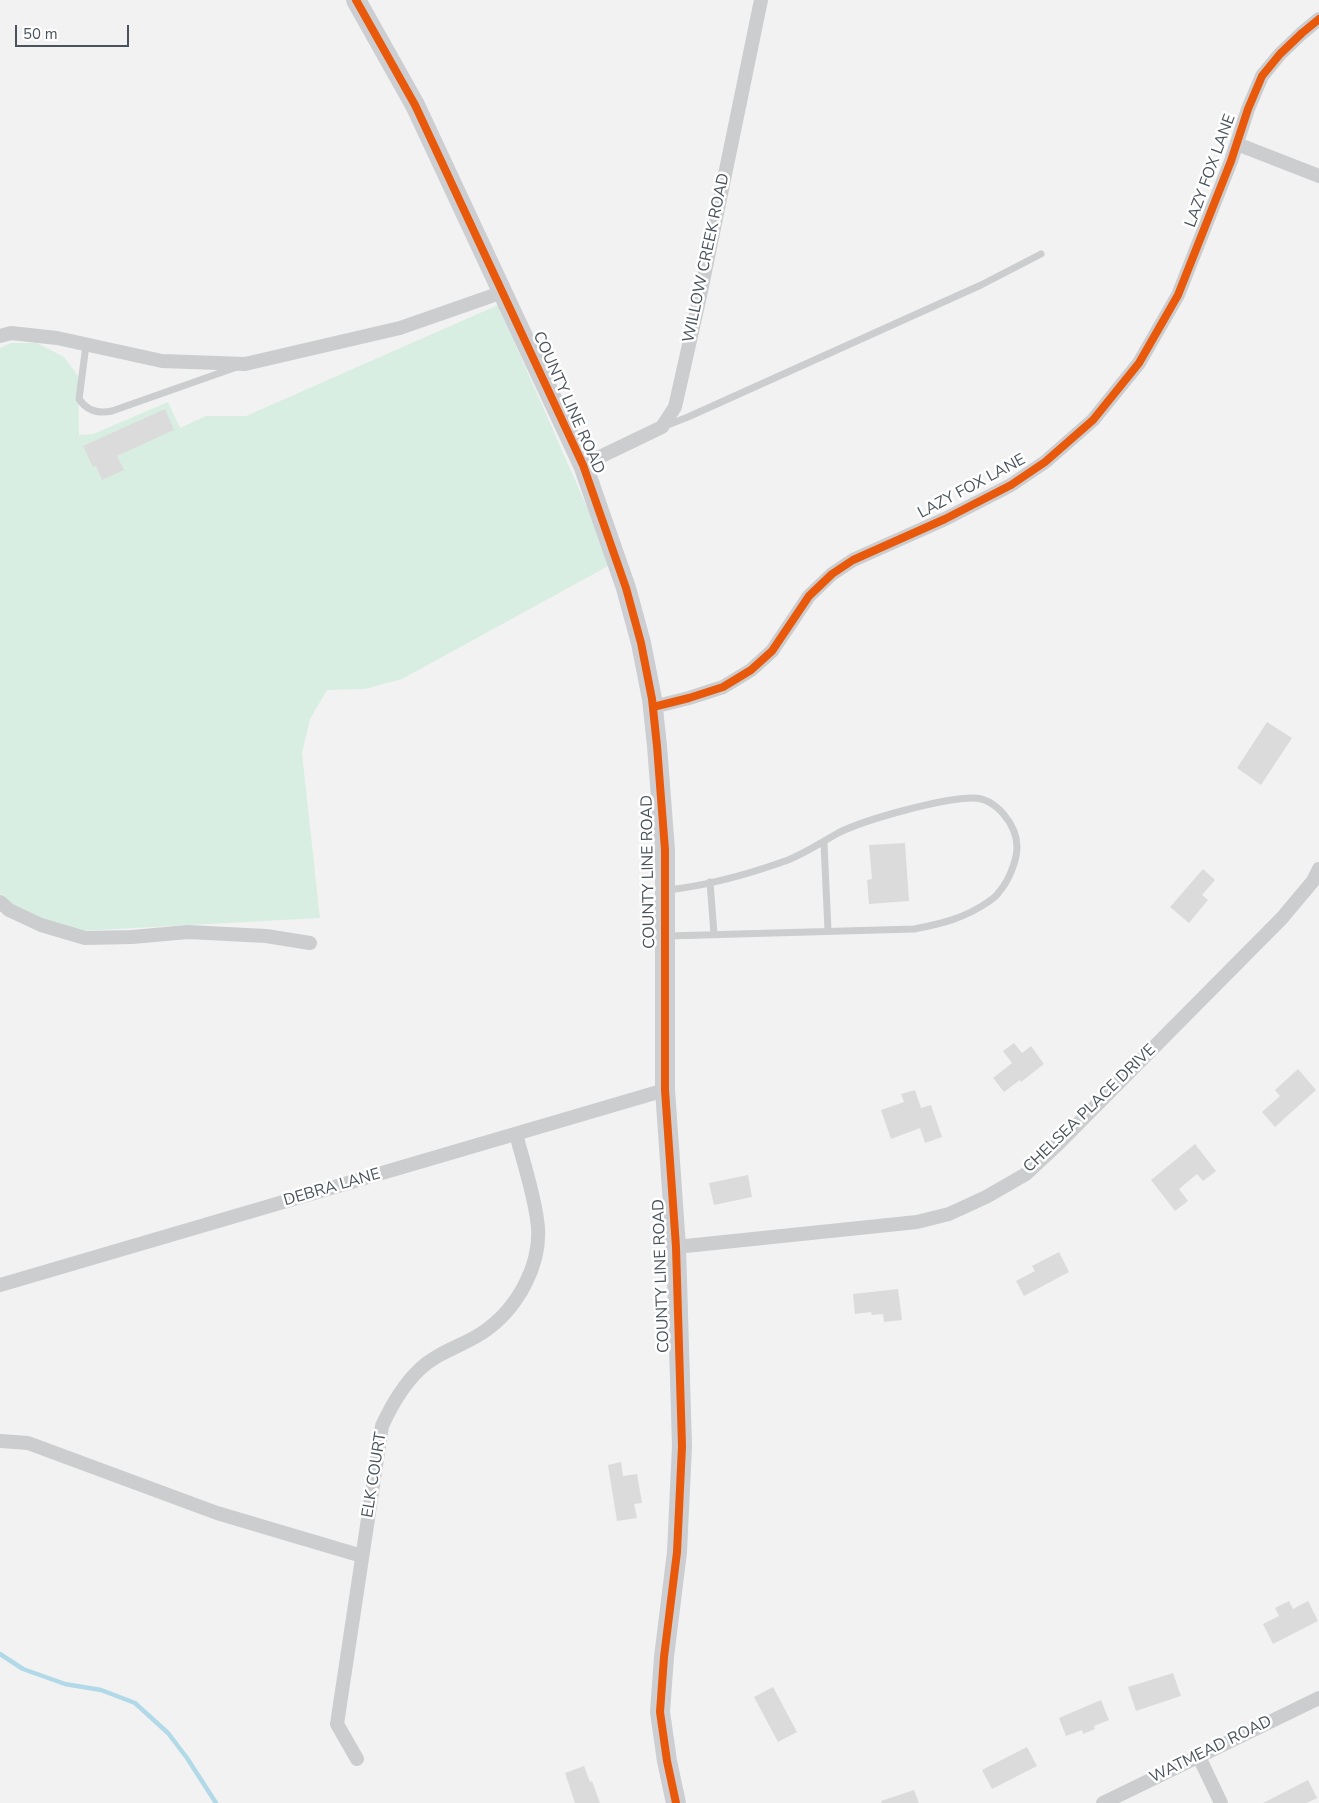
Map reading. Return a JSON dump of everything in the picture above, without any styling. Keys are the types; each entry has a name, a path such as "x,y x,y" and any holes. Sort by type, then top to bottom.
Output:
{"street":[{"name":"COUNTY LINE ROAD","path":"356,0 415,105 583,465 626,588 641,643 658,746 664,841 665,1090 676,1247 682,1446 677,1552 664,1658 660,1712 666,1761 676,1803"},
{"name":"WILLOW CREEK ROAD","path":"662,426 675,407 680,387 762,0"},
{"name":"LAZY FOX LANE","path":"652,707 723,687 751,670 772,651 809,596 832,574 853,560 945,519 1011,485 1044,462 1092,420 1139,362 1178,295 1262,76 1280,54 1319,19"},
{"path":"1237,144 1319,176"},
{"path":"0,336 11,333 57,338 162,361 245,364 400,328 503,292"},
{"path":"583,465 662,426"},
{"name":"CHELSEA PLACE DRIVE","path":"676,1247 917,1222 949,1214 986,1197 1026,1174 1282,918 1313,881 1319,869"},
{"path":"0,902 9,910 41,925 85,938 132,937 188,932 266,936 310,943"},
{"name":"DEBRA LANE","path":"0,1285 665,1090"},
{"name":"ELK COURT","path":"357,1759 337,1724 382,1426 392,1404 403,1388 426,1364 439,1354 481,1334 500,1320 517,1298 530,1275 538,1244 537,1219 516,1134"},
{"path":"0,1441 28,1443 218,1513 362,1556"},
{"name":"WATMEAD ROAD","path":"1103,1803 1319,1698"},
{"path":"1199,1756 1221,1803"}],"lane":[{"path":"662,426 688,417 973,288 1042,254"},
{"path":"86,345 79,399 84,406 92,411 103,413 245,364"},
{"path":"665,891 683,889 788,860 824,843 839,833 893,814 956,799 975,798 996,805 1010,823 1017,847 1011,874 999,894 974,912 943,924 914,929 665,936"},
{"path":"824,843 828,931"},
{"path":"710,882 714,934"}],"green space":[{"path":"498,305 612,564 402,679 365,689 327,690 310,719 302,753 320,918 80,931 25,915 0,894 0,348 11,343 37,343 64,357 78,376 79,435 93,434 168,402 180,428 206,416 246,416"}],"building":[{"path":"165,409 174,430 117,456 124,470 102,480 96,466 93,467 83,446"},
{"path":"1267,722 1292,738 1261,785 1237,768"},
{"path":"905,843 909,901 869,904 867,880 872,879 869,845"},
{"path":"1203,869 1215,880 1202,895 1208,900 1189,923 1170,907"},
{"path":"1014,1043 1022,1053 1031,1046 1044,1064 1021,1082 1020,1080 1004,1092 993,1078 1012,1063 1003,1051"},
{"path":"1298,1069 1316,1090 1275,1127 1262,1112 1280,1096 1275,1090"},
{"path":"915,1090 921,1108 931,1105 942,1137 925,1143 920,1128 891,1139 881,1110 904,1102 901,1094"},
{"path":"1195,1144 1216,1171 1203,1181 1197,1174 1179,1189 1188,1201 1175,1211 1151,1180"},
{"path":"748,1175 752,1197 714,1205 709,1183"},
{"path":"1059,1252 1069,1272 1024,1296 1016,1281 1035,1271 1032,1266"},
{"path":"898,1289 902,1320 884,1322 883,1314 872,1315 871,1312 855,1314 853,1294"},
{"path":"621,1462 623,1476 637,1474 642,1503 634,1504 637,1518 617,1521 608,1465"},
{"path":"1289,1601 1293,1609 1308,1601 1318,1621 1273,1644 1263,1624 1279,1616 1275,1608"},
{"path":"1173,1673 1181,1696 1136,1711 1128,1687"},
{"path":"773,1687 797,1732 778,1742 754,1697"},
{"path":"1101,1700 1109,1720 1094,1726 1095,1729 1083,1734 1082,1730 1066,1736 1059,1718"},
{"path":"1027,1747 1037,1766 992,1789 982,1770"},
{"path":"584,1766 600,1803 575,1803 565,1773"},
{"path":"1308,1780 1317,1798 1307,1803 1263,1803"},
{"path":"914,1790 919,1803 882,1803 881,1801"}],"waterway":[{"path":"0,1654 23,1669 65,1684 101,1690 135,1703 168,1733 187,1758 216,1803"}],"cycle path":[{"path":"356,0 415,105 583,465 626,588 641,643 652,699 665,850 665,1090 676,1247 682,1446 677,1552 664,1657 660,1712 667,1761 676,1803"},
{"path":"653,707 723,687 751,670 772,651 809,596 832,574 853,560 945,519 1011,485 1045,462 1093,420 1139,363 1178,295 1262,76 1280,54 1319,19"}]}
